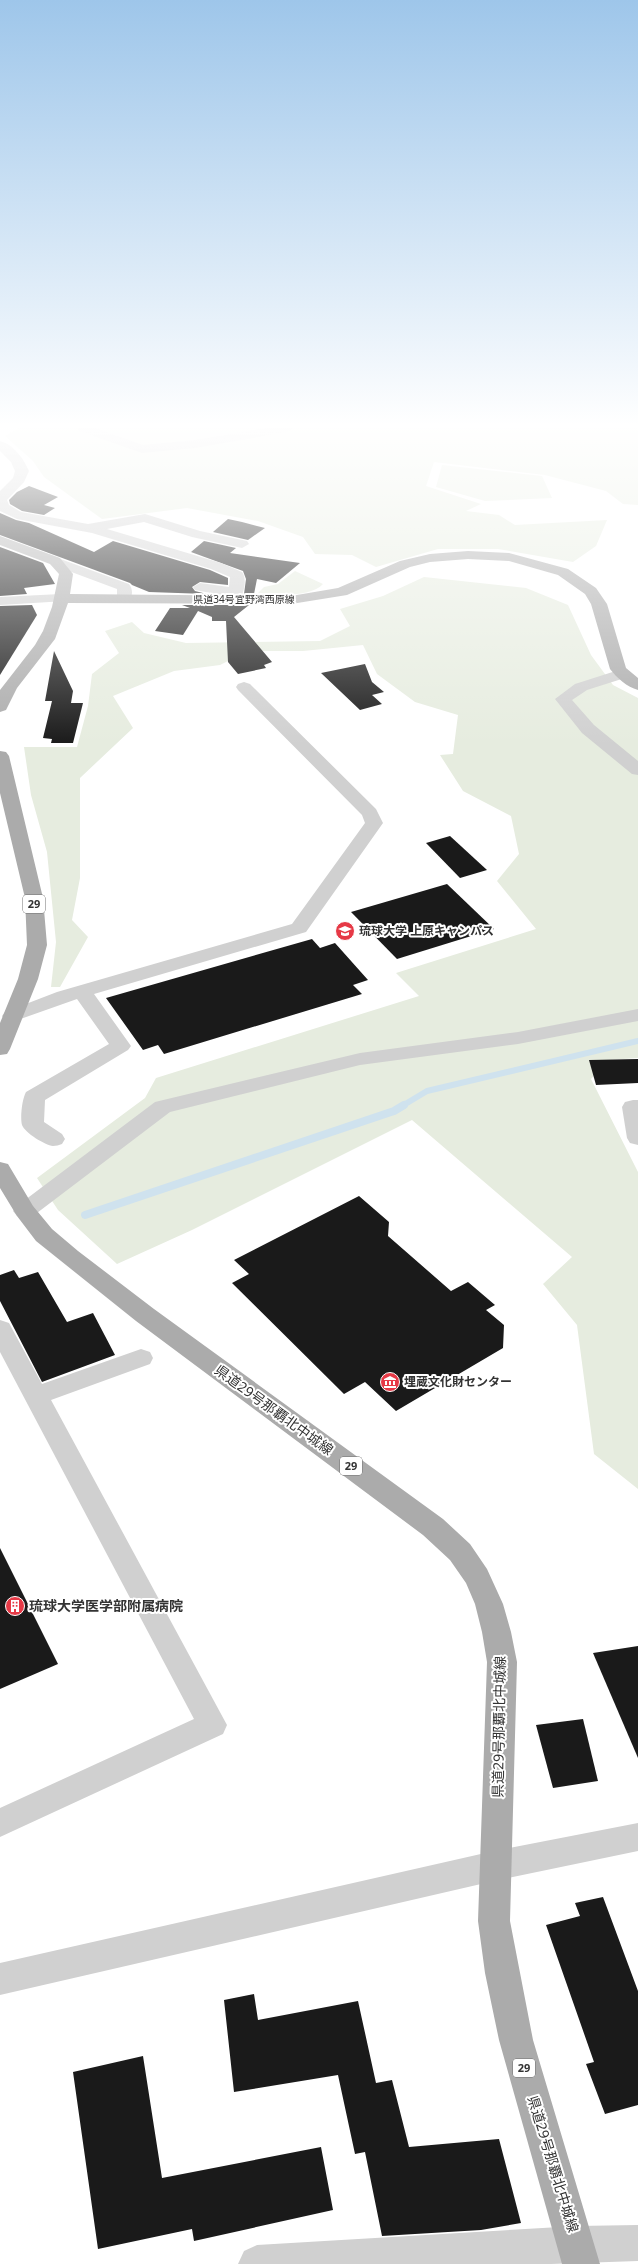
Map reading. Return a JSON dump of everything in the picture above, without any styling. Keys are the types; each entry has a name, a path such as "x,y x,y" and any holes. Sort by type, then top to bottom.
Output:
{"main road":[{"path":"0,707 9,686 47,639 61,598 66,574 55,561 1,541"},
{"name":"県道34号宜野湾西原線","path":"61,598 234,596 291,600 329,594 356,587 405,564 436,557 481,555 523,560 563,572 591,590 599,604 613,654 622,674"},
{"path":"622,674 638,684"},
{"name":"29","path":"0,756 34,898 37,945 28,979 0,1048"},
{"name":"県道29号那覇北中城線","path":"0,1169 25,1211 44,1235 138,1310 433,1527 460,1552 482,1584 496,1623 502,1662 494,1866 494,1921 502,1973 518,2047 579,2254"}],"street":[{"path":"108,534 216,566 237,575 238,580 234,596 200,587"},
{"path":"196,534 242,544"},
{"path":"55,561 124,587 124,598"},
{"path":"0,601 61,598"},
{"path":"622,674 582,687 563,699 588,729 638,770"},
{"path":"12,1016 82,991 299,928 374,823 370,814 270,715 244,687"},
{"path":"54,1139 33,1125 34,1097 121,1046 82,991"},
{"path":"25,1211 163,1107 360,1059 518,1038 638,1015"},
{"path":"638,1107 633,1107 638,1138"},
{"path":"0,1329 212,1725 0,1823"},
{"path":"36,1396 141,1358"},
{"path":"0,1979 494,1866 638,1837"},
{"path":"256,2264 579,2254 638,2243"}],"shaded area":[{"path":"294,534 601,534 596,546 573,562 498,549 438,549 376,567 352,555 315,554 303,537"},
{"path":"295,571 323,584 310,592 301,594 283,595 258,593 264,587 278,584"},
{"path":"424,577 526,588 568,605 591,655 613,685 638,698 638,1058 608,1060 591,1079 638,1172 638,1489 594,1454 577,1325 543,1284 572,1257 412,1120 192,1230 117,1264 58,1210 37,1178 145,1098 156,1078 419,996 396,973 536,929 497,881 519,854 511,816 463,791 440,755 453,754 458,715 415,702 377,674 363,645 303,651 248,651 220,665 174,671 113,696 133,728 80,778 80,878 72,920 88,937 60,987 51,987 56,942 47,852 31,795 24,747 77,747 88,706 92,674 119,653 105,631 132,622 144,633 186,643 320,641 350,626 340,609 383,596"}],"building":[{"path":"0,534 53,534 94,552 113,541 210,570 228,578 228,585 200,582 192,587 195,591 207,594 149,592 130,583 0,535"},
{"path":"220,534 257,534 248,540"},
{"path":"204,541 236,548 230,553 300,563 276,583 257,579 254,594 244,594 246,579 243,571 191,552"},
{"path":"0,547 43,563 55,584 24,588 27,594 0,596"},
{"path":"32,605 37,615 0,675 0,606"},
{"path":"182,605 249,605 234,617 272,662 264,665 266,668 238,674 228,662 226,621 212,621 212,617 198,611 183,635 155,631 170,608 190,608"},
{"path":"54,651 73,691 71,703 83,703 73,743 51,743 52,739 43,738 52,701 45,701"},
{"path":"365,664 372,682 384,692 372,695 382,704 360,710 321,673"},
{"path":"450,836 487,870 460,878 426,843"},
{"path":"447,884 494,929 397,959 351,912"},
{"path":"312,939 320,948 335,943 368,980 353,985 362,994 164,1054 158,1045 143,1050 106,998"},
{"path":"638,1059 638,1083 596,1085 589,1060"},
{"path":"359,1196 389,1222 388,1236 451,1291 468,1282 495,1305 486,1310 504,1325 503,1348 396,1411 365,1382 344,1394 232,1283 249,1274 234,1260"},
{"path":"14,1270 19,1278 38,1272 67,1322 93,1313 115,1355 42,1382 0,1301 0,1275"},
{"name":"琉球大学医学部附属病院","path":"0,1548 58,1664 0,1689"},
{"path":"638,1646 638,1758 593,1653"},
{"path":"583,1719 598,1781 553,1788 536,1725"},
{"path":"603,1897 638,1991 638,2105 605,2114 586,2064 594,2062 546,1925 580,1916 575,1903"},
{"path":"254,1994 258,2020 358,2001 376,2083 392,2080 409,2147 499,2139 521,2223 481,2230 382,2236 365,2152 355,2154 338,2075 234,2092 224,2000"},
{"path":"143,2056 162,2178 321,2147 333,2210 194,2241 192,2229 98,2249 73,2072"}],"waterway":[{"path":"402,1106 427,1091 638,1041"},
{"path":"85,1215 394,1111 404,1105"}],"place":[{"name":"琉球大学 上原キャンパス","path":"345,931"},
{"name":"埋蔵文化財センター","path":"390,1382"},
{"name":"琉球大学医学部附属病院","path":"15,1606"}]}
